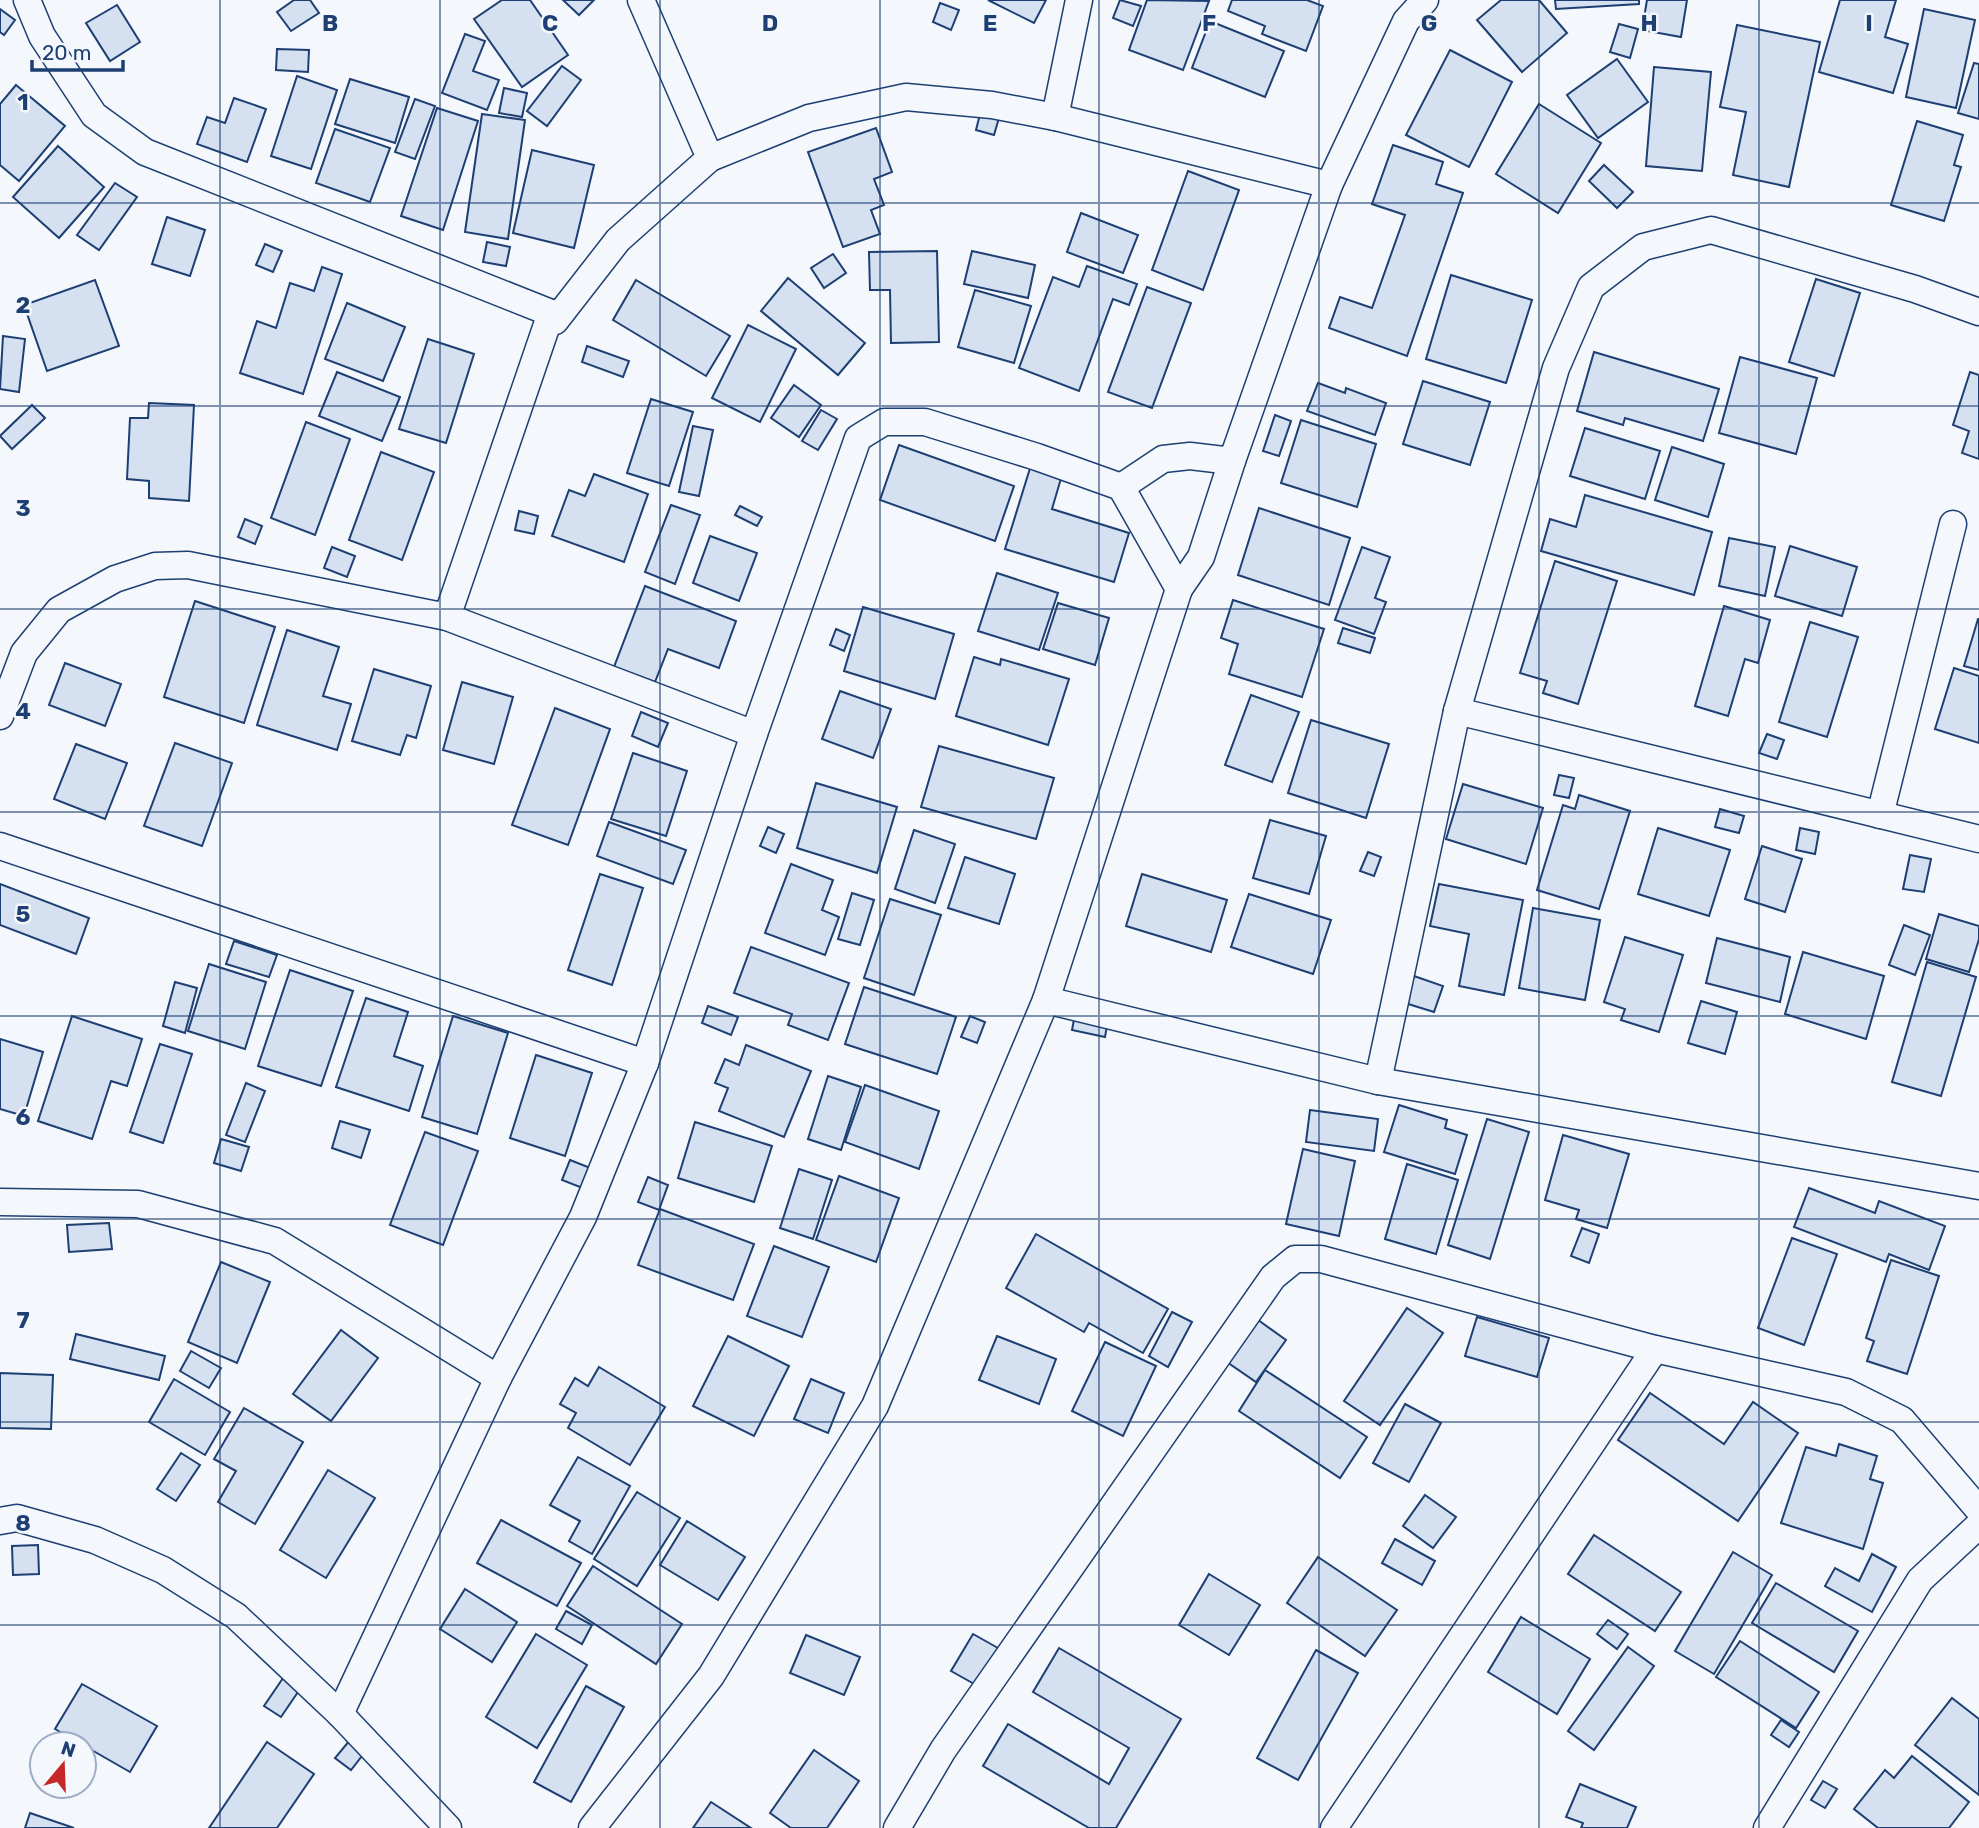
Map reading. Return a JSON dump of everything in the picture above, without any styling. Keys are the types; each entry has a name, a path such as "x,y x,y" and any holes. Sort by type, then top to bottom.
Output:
{"street":[{"path":"27,0 42,36 94,115 145,152 551,313 555,321 618,240 710,158 808,118 906,97 992,105 1055,117 1329,185"},
{"path":"642,0 710,158"},
{"path":"1055,117 1079,0"},
{"path":"592,1828 710,1676 875,1406 1046,1000 1179,590 1200,557 1329,185 1406,22 1425,0"},
{"path":"1378,1081 1457,711 1556,368 1591,287 1643,247 1711,230 1915,289 1979,312"},
{"path":"447,617 551,313"},
{"path":"340,1714 498,1378 583,1217 645,1063 754,734 858,438 884,422 925,422 1121,487 1179,590"},
{"path":"1121,487 1163,459 1190,456 1232,461"},
{"path":"1880,815 1953,524"},
{"path":"0,716 24,653 59,610 115,579 155,566 188,565 447,617 754,734"},
{"path":"1457,711 1979,839"},
{"path":"0,846 645,1063"},
{"path":"1046,1000 1378,1081 1979,1186"},
{"path":"0,1202 138,1203 275,1241 498,1378"},
{"path":"897,1828 943,1750 1273,1277 1295,1259 1321,1259 1655,1349 1846,1392 1902,1420 1979,1510"},
{"path":"1334,1828 1655,1349"},
{"path":"0,1521 17,1518 96,1540 163,1570 236,1616 340,1714 448,1828"},
{"path":"1767,1828 1920,1580 1979,1525"}],"building":[{"path":"294,0 310,0 319,13 291,31 277,12"},
{"path":"502,0 530,0 568,55 522,87 474,19"},
{"path":"563,0 594,0 579,15"},
{"path":"988,0 1046,0 1034,23"},
{"path":"1120,0 1141,6 1133,26 1113,18"},
{"path":"1147,0 1209,1 1183,70 1129,50"},
{"path":"1232,0 1307,0 1323,6 1306,51 1262,34 1265,26 1228,11"},
{"path":"1501,0 1539,0 1567,33 1522,72 1477,20"},
{"path":"1555,0 1639,0 1639,4 1556,9"},
{"path":"1647,0 1687,0 1681,37 1642,30"},
{"path":"1840,0 1896,0 1885,37 1908,44 1893,93 1819,72"},
{"path":"940,3 959,10 951,30 933,22"},
{"path":"117,5 140,42 110,61 86,23"},
{"path":"0,9 15,20 4,35 0,32"},
{"path":"1924,9 1975,20 1956,108 1906,97"},
{"path":"1210,21 1284,51 1265,97 1192,68"},
{"path":"1619,24 1638,29 1630,58 1610,52"},
{"path":"1737,25 1820,42 1789,187 1733,175 1746,112 1720,107"},
{"path":"465,34 485,41 473,71 499,80 487,110 442,93"},
{"path":"277,49 309,50 308,72 276,70"},
{"path":"1450,50 1512,82 1469,167 1406,135"},
{"path":"1617,59 1648,102 1598,138 1567,95"},
{"path":"1974,63 1979,64 1979,119 1958,113"},
{"path":"562,66 581,80 547,126 527,111"},
{"path":"1654,67 1711,72 1702,171 1646,166"},
{"path":"297,76 337,90 311,169 271,156"},
{"path":"350,79 409,97 395,143 335,124"},
{"path":"16,85 65,126 19,181 0,165 0,104"},
{"path":"504,88 527,93 522,117 499,113"},
{"path":"234,98 266,109 247,162 197,144 207,117 225,123"},
{"path":"415,99 435,106 415,159 395,152"},
{"path":"1539,104 1601,143 1558,213 1496,174"},
{"path":"982,106 1001,111 994,135 976,130"},
{"path":"437,108 478,121 443,230 401,216"},
{"path":"482,114 525,120 508,239 465,232"},
{"path":"1917,121 1963,135 1954,165 1961,167 1944,221 1891,205"},
{"path":"876,128 892,172 874,179 884,205 871,210 880,234 843,247 808,152"},
{"path":"335,129 390,148 370,202 316,183"},
{"path":"1393,145 1443,162 1436,184 1463,193 1407,356 1329,328 1340,297 1372,308 1405,215 1372,204"},
{"path":"58,146 104,187 59,238 13,197"},
{"path":"532,150 594,165 574,248 513,233"},
{"path":"1604,165 1633,192 1617,208 1589,181"},
{"path":"1188,171 1239,190 1203,290 1152,270"},
{"path":"115,183 137,197 99,250 77,235"},
{"path":"1081,213 1138,235 1123,273 1067,252"},
{"path":"167,217 205,230 190,276 152,264"},
{"path":"487,242 510,247 506,266 483,262"},
{"path":"265,244 282,251 273,272 256,265"},
{"path":"937,251 939,342 891,343 890,290 870,290 869,252"},
{"path":"972,251 1035,265 1028,298 964,284"},
{"path":"833,254 846,273 824,288 811,268"},
{"path":"1087,266 1137,284 1129,305 1113,299 1079,391 1019,368 1053,277 1079,287"},
{"path":"322,267 342,274 303,394 240,373 257,321 276,328 290,283 314,291"},
{"path":"1451,275 1532,300 1506,383 1426,359"},
{"path":"788,278 865,343 838,375 761,311"},
{"path":"1816,279 1860,293 1834,376 1789,362"},
{"path":"95,280 119,346 47,371 24,305"},
{"path":"636,280 730,336 706,376 613,320"},
{"path":"1147,287 1191,303 1152,408 1108,392"},
{"path":"975,290 1031,306 1014,363 958,347"},
{"path":"347,303 405,327 383,381 325,359"},
{"path":"748,325 796,349 760,422 712,398"},
{"path":"3,336 25,339 19,392 0,389"},
{"path":"428,339 474,354 446,443 399,429"},
{"path":"587,346 629,361 623,377 582,362"},
{"path":"1594,352 1719,389 1703,441 1625,418 1623,425 1577,411"},
{"path":"1740,357 1817,378 1796,454 1719,433"},
{"path":"337,372 400,397 382,441 319,416"},
{"path":"1970,372 1979,375 1979,459 1962,453 1969,431 1953,425"},
{"path":"1423,381 1490,402 1470,465 1403,444"},
{"path":"1318,383 1345,393 1346,388 1386,403 1375,435 1307,411"},
{"path":"794,385 821,405 799,437 771,418"},
{"path":"651,399 693,412 669,486 627,473"},
{"path":"149,403 194,405 189,501 149,498 149,481 127,479 130,418 148,418"},
{"path":"32,405 45,418 12,449 0,436"},
{"path":"821,410 837,419 818,450 802,441"},
{"path":"1275,415 1291,421 1279,456 1263,451"},
{"path":"1301,420 1376,444 1357,507 1281,483"},
{"path":"306,422 350,439 315,535 271,518"},
{"path":"693,426 713,430 699,496 679,492"},
{"path":"1585,428 1660,451 1645,499 1570,476"},
{"path":"899,445 1014,486 995,541 880,500"},
{"path":"1672,447 1724,464 1708,517 1655,500"},
{"path":"381,452 434,472 402,560 349,540"},
{"path":"1031,465 1062,475 1052,509 1129,533 1114,582 1005,549"},
{"path":"594,474 648,494 624,562 552,536 569,490 585,496"},
{"path":"1585,495 1712,532 1694,595 1541,551 1550,519 1576,527"},
{"path":"671,505 700,515 675,584 645,572"},
{"path":"740,506 762,517 757,526 735,515"},
{"path":"1259,508 1350,538 1329,605 1238,575"},
{"path":"519,511 538,516 534,534 515,530"},
{"path":"245,519 262,526 255,544 238,537"},
{"path":"710,536 757,553 739,601 693,583"},
{"path":"1729,538 1775,547 1765,596 1719,586"},
{"path":"1790,546 1857,567 1842,616 1775,596"},
{"path":"332,547 355,556 347,577 324,568"},
{"path":"1362,547 1390,557 1375,598 1386,602 1374,634 1335,620"},
{"path":"1555,561 1617,581 1578,704 1543,693 1547,681 1520,673"},
{"path":"997,573 1058,593 1039,650 978,631"},
{"path":"645,586 736,621 719,668 668,649 655,682 614,667"},
{"path":"1233,600 1324,629 1302,697 1229,674 1238,644 1221,638"},
{"path":"195,601 275,627 244,723 164,697"},
{"path":"1058,603 1109,618 1095,665 1043,649"},
{"path":"1724,606 1770,620 1758,663 1745,659 1728,716 1695,706"},
{"path":"863,607 954,634 935,699 844,671"},
{"path":"1979,619 1979,670 1964,666"},
{"path":"1810,622 1858,637 1827,737 1779,722"},
{"path":"1343,628 1375,638 1370,653 1338,643"},
{"path":"836,629 850,635 844,651 830,645"},
{"path":"287,630 339,647 323,696 351,704 337,750 257,725"},
{"path":"974,657 1000,665 1001,659 1069,679 1048,745 956,716"},
{"path":"65,663 121,684 105,726 49,705"},
{"path":"1954,668 1979,676 1979,743 1935,729"},
{"path":"374,669 431,686 416,738 407,735 400,755 352,741"},
{"path":"462,682 513,697 494,764 443,750"},
{"path":"840,691 891,709 873,758 822,739"},
{"path":"1251,695 1299,712 1272,782 1225,765"},
{"path":"555,708 610,729 568,845 512,825"},
{"path":"641,712 668,723 658,747 632,736"},
{"path":"1311,720 1389,744 1366,818 1288,793"},
{"path":"1767,734 1784,740 1777,759 1759,753"},
{"path":"175,743 232,763 202,846 144,826"},
{"path":"76,744 127,763 105,819 54,799"},
{"path":"939,746 1054,778 1036,839 921,807"},
{"path":"633,753 687,771 666,836 611,819"},
{"path":"1559,775 1574,778 1569,798 1554,795"},
{"path":"816,783 897,807 877,873 797,848"},
{"path":"1463,784 1543,808 1526,864 1446,839"},
{"path":"1579,795 1630,811 1599,909 1537,890 1563,805 1575,809"},
{"path":"1720,809 1744,816 1739,833 1715,827"},
{"path":"1270,820 1326,836 1309,894 1253,878"},
{"path":"609,822 686,850 673,884 597,856"},
{"path":"768,827 784,834 776,853 760,846"},
{"path":"1658,828 1730,850 1709,916 1638,894"},
{"path":"1800,828 1819,832 1815,854 1796,850"},
{"path":"914,830 955,844 935,903 895,889"},
{"path":"1762,846 1802,859 1785,912 1745,899"},
{"path":"1368,852 1381,857 1374,876 1360,871"},
{"path":"1910,855 1931,859 1924,892 1903,889"},
{"path":"965,857 1015,874 999,924 948,908"},
{"path":"791,864 833,880 822,910 839,917 825,955 765,933"},
{"path":"600,874 643,888 612,985 568,970"},
{"path":"1142,874 1227,900 1211,952 1126,926"},
{"path":"0,884 89,918 76,954 0,925"},
{"path":"1439,884 1523,900 1504,995 1459,986 1469,934 1430,926"},
{"path":"852,893 874,900 860,945 838,939"},
{"path":"1249,894 1331,920 1313,974 1231,947"},
{"path":"890,899 941,915 914,995 864,978"},
{"path":"1533,908 1600,920 1585,1000 1519,988"},
{"path":"1939,914 1979,926 1979,939 1969,972 1926,959"},
{"path":"1904,925 1930,935 1915,975 1889,965"},
{"path":"1625,937 1683,955 1659,1032 1621,1020 1625,1009 1604,1002"},
{"path":"1717,938 1790,957 1780,1002 1706,983"},
{"path":"234,941 277,955 269,977 226,964"},
{"path":"751,947 849,983 828,1040 788,1025 792,1014 734,993"},
{"path":"1803,952 1884,976 1866,1039 1785,1014"},
{"path":"1927,962 1976,977 1941,1096 1892,1082"},
{"path":"209,964 266,982 245,1049 188,1031"},
{"path":"290,970 353,991 321,1086 258,1066"},
{"path":"1414,976 1443,986 1434,1012 1405,1003"},
{"path":"175,982 197,988 185,1033 163,1026"},
{"path":"864,987 956,1017 937,1074 845,1044"},
{"path":"366,998 408,1012 394,1056 423,1066 409,1111 336,1087"},
{"path":"1701,1001 1737,1012 1725,1054 1688,1043"},
{"path":"708,1006 738,1017 731,1035 702,1023"},
{"path":"1075,1014 1108,1020 1105,1037 1072,1030"},
{"path":"72,1016 142,1039 127,1086 111,1081 92,1139 38,1121"},
{"path":"453,1016 508,1033 477,1134 422,1117"},
{"path":"970,1016 985,1022 977,1043 961,1037"},
{"path":"0,1039 43,1052 24,1116 0,1109"},
{"path":"160,1044 192,1054 163,1143 130,1132"},
{"path":"746,1045 811,1071 784,1137 719,1111 728,1088 715,1083 725,1059 739,1065"},
{"path":"536,1055 592,1073 565,1156 510,1138"},
{"path":"828,1076 861,1087 841,1150 808,1139"},
{"path":"246,1083 265,1091 245,1142 226,1135"},
{"path":"865,1085 939,1111 919,1169 845,1142"},
{"path":"1399,1105 1447,1120 1445,1128 1467,1135 1455,1174 1384,1152"},
{"path":"1310,1110 1378,1119 1374,1151 1306,1142"},
{"path":"1487,1119 1529,1132 1490,1259 1448,1245"},
{"path":"340,1121 370,1130 361,1158 332,1148"},
{"path":"695,1122 772,1146 754,1202 678,1178"},
{"path":"425,1132 478,1151 443,1245 390,1225"},
{"path":"1563,1135 1629,1154 1607,1228 1576,1219 1579,1210 1545,1200"},
{"path":"221,1139 249,1147 241,1171 214,1163"},
{"path":"1303,1149 1355,1161 1339,1236 1286,1224"},
{"path":"570,1160 593,1169 585,1189 562,1180"},
{"path":"1407,1164 1458,1180 1436,1254 1385,1239"},
{"path":"799,1169 832,1180 813,1239 780,1228"},
{"path":"839,1176 899,1198 876,1262 816,1240"},
{"path":"648,1177 668,1185 659,1210 638,1202"},
{"path":"1809,1188 1875,1213 1879,1201 1945,1226 1929,1270 1889,1254 1886,1262 1794,1227"},
{"path":"660,1209 754,1244 733,1300 638,1265"},
{"path":"109,1223 112,1249 69,1252 67,1225"},
{"path":"1582,1228 1599,1234 1589,1263 1571,1256"},
{"path":"1036,1234 1168,1309 1143,1353 1089,1323 1084,1332 1006,1288"},
{"path":"1792,1238 1837,1254 1804,1345 1758,1328"},
{"path":"774,1246 829,1267 802,1337 747,1316"},
{"path":"1891,1260 1939,1276 1907,1374 1867,1361 1874,1341 1866,1338"},
{"path":"221,1262 270,1282 237,1363 188,1342"},
{"path":"1407,1308 1443,1333 1380,1425 1344,1401"},
{"path":"1172,1312 1192,1322 1168,1367 1149,1356"},
{"path":"1254,1317 1286,1340 1256,1382 1224,1360"},
{"path":"1477,1317 1549,1338 1537,1377 1465,1356"},
{"path":"341,1330 378,1358 331,1421 293,1394"},
{"path":"76,1334 165,1356 159,1380 70,1359"},
{"path":"728,1336 789,1366 754,1436 693,1406"},
{"path":"997,1336 1056,1359 1039,1404 979,1380"},
{"path":"1105,1342 1156,1366 1123,1436 1072,1411"},
{"path":"191,1351 221,1368 209,1388 180,1371"},
{"path":"599,1367 665,1407 630,1465 568,1428 576,1413 560,1404 575,1378 588,1386"},
{"path":"1265,1370 1367,1437 1340,1478 1239,1411"},
{"path":"0,1373 53,1375 51,1429 0,1428"},
{"path":"174,1379 230,1412 205,1455 149,1422"},
{"path":"811,1379 844,1393 828,1433 794,1419"},
{"path":"1650,1393 1724,1444 1753,1402 1798,1433 1738,1521 1618,1440"},
{"path":"1405,1404 1441,1423 1409,1482 1373,1463"},
{"path":"244,1408 303,1442 255,1524 218,1502 236,1471 214,1459"},
{"path":"1839,1444 1877,1456 1870,1479 1883,1483 1863,1549 1781,1523 1806,1447 1836,1456"},
{"path":"181,1453 200,1465 176,1501 157,1489"},
{"path":"578,1457 630,1486 592,1554 569,1541 580,1521 550,1505"},
{"path":"328,1470 375,1498 326,1578 280,1550"},
{"path":"637,1492 680,1518 637,1586 594,1559"},
{"path":"1425,1495 1456,1517 1433,1548 1403,1526"},
{"path":"501,1520 581,1563 557,1606 477,1563"},
{"path":"687,1521 745,1557 718,1600 660,1565"},
{"path":"1594,1535 1681,1592 1655,1631 1568,1574"},
{"path":"1395,1539 1435,1561 1422,1585 1382,1563"},
{"path":"38,1545 39,1574 13,1575 12,1546"},
{"path":"1733,1552 1772,1575 1714,1674 1675,1651"},
{"path":"1872,1554 1896,1567 1872,1612 1825,1586 1835,1568 1859,1581"},
{"path":"1318,1557 1397,1610 1365,1656 1287,1603"},
{"path":"593,1566 682,1624 656,1664 567,1606"},
{"path":"1209,1574 1260,1605 1229,1655 1179,1625"},
{"path":"1776,1583 1858,1631 1834,1672 1752,1623"},
{"path":"465,1589 517,1622 492,1662 440,1629"},
{"path":"566,1611 592,1625 582,1644 556,1629"},
{"path":"1521,1617 1590,1659 1557,1714 1488,1672"},
{"path":"1608,1620 1628,1634 1617,1649 1597,1634"},
{"path":"536,1634 587,1665 537,1748 486,1717"},
{"path":"973,1634 998,1648 976,1685 951,1671"},
{"path":"806,1635 860,1657 844,1695 790,1673"},
{"path":"1740,1641 1819,1692 1796,1728 1716,1677"},
{"path":"1628,1647 1654,1666 1594,1750 1568,1731"},
{"path":"1059,1648 1181,1719 1116,1828 1089,1828 983,1766 1008,1724 1109,1784 1129,1748 1033,1692"},
{"path":"1316,1650 1358,1673 1298,1780 1257,1758"},
{"path":"283,1678 300,1689 281,1717 264,1706"},
{"path":"82,1684 157,1726 130,1772 98,1754 98,1730 55,1729"},
{"path":"586,1686 624,1707 571,1802 534,1782"},
{"path":"1952,1698 1979,1719 1979,1795 1915,1745"},
{"path":"1781,1720 1799,1732 1789,1747 1771,1735"},
{"path":"350,1740 365,1752 351,1770 335,1758"},
{"path":"267,1742 314,1774 277,1828 209,1828"},
{"path":"814,1750 859,1781 827,1828 791,1828 770,1813"},
{"path":"1912,1756 1969,1802 1949,1828 1878,1828 1854,1809 1885,1770 1894,1778"},
{"path":"1823,1781 1837,1789 1825,1808 1811,1800"},
{"path":"1580,1784 1636,1807 1627,1828 1581,1828 1583,1823 1566,1817"},
{"path":"711,1802 751,1828 693,1828"},
{"path":"30,1813 74,1828 25,1828"}]}
